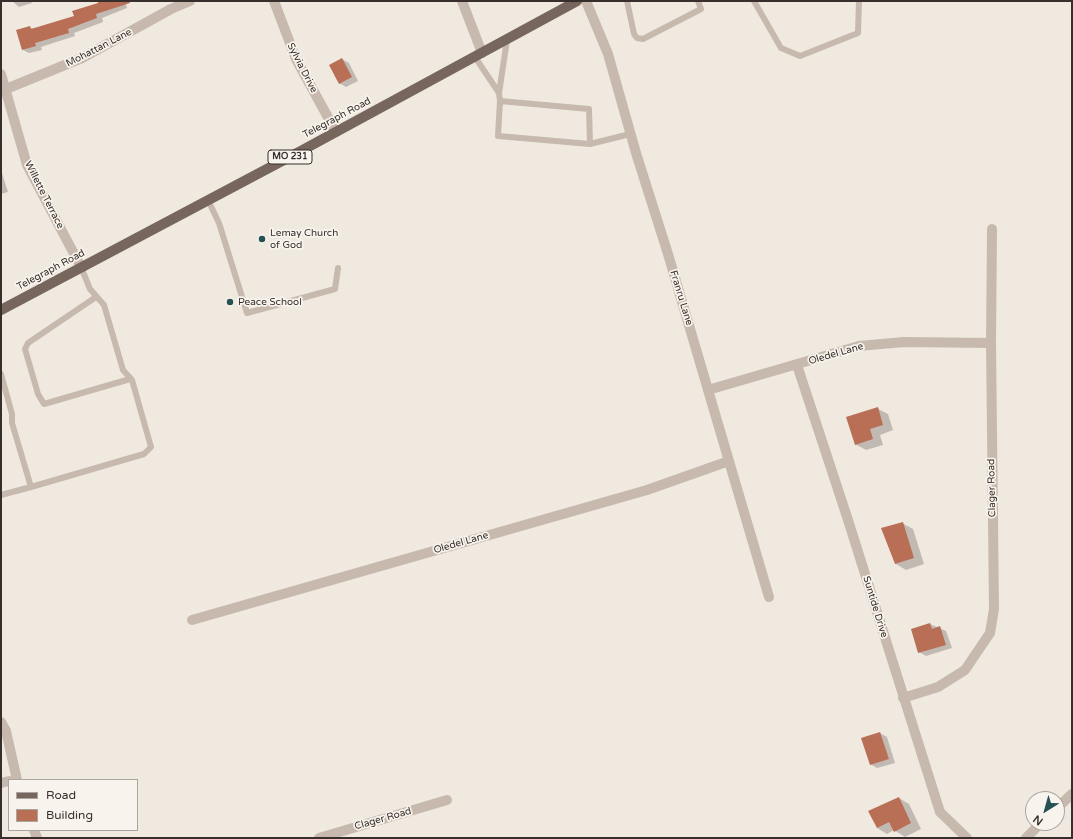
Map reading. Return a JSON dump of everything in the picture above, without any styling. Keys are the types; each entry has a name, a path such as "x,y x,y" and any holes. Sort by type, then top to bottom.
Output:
{"main road":[{"name":"Telegraph Road","path":"1,310 336,132 577,1"}],"street":[{"name":"Mohattan Lane","path":"6,89 82,58 170,9 190,1"},
{"name":"Sylvia Drive","path":"274,1 296,59 336,132"},
{"path":"462,1 479,55"},
{"name":"Franru Lane","path":"586,1 608,54 630,134 664,242 769,597"},
{"name":"Willette Terrace","path":"1,74 27,165 81,267"},
{"name":"Clager Road","path":"903,698 938,687 965,670 990,633 994,609 991,343 992,228"},
{"name":"Oledel Lane","path":"708,390 859,346 904,342 991,343"},
{"name":"Suntide Drive","path":"797,365 848,520 940,812 967,838"},
{"name":"Oledel Lane","path":"192,620 647,490 729,461"},
{"path":"1,722 6,731 14,779"},
{"name":"Clager Road","path":"319,838 447,800"}],"lane":[{"path":"627,1 634,34 638,38 643,39 701,9 698,1"},
{"path":"754,1 781,48 800,56 858,33 859,1"},
{"path":"507,40 499,93 498,136 590,144 630,134"},
{"path":"479,55 499,93"},
{"path":"500,101 589,109 590,144"},
{"path":"208,200 219,222 247,313 335,288 338,268"},
{"path":"1,495 144,454 151,447 130,379 123,370 104,305 90,290 81,267"},
{"path":"96,297 28,342 25,349 38,394 44,404 130,379"},
{"path":"1,374 12,414 12,423 32,487"}],"building":[{"path":"98,1 129,1 130,3 96,14 97,18 68,29 69,33 35,43 36,46 22,50 16,30 30,26 31,29 74,16 72,11 98,3"},
{"path":"342,58 352,77 339,84 329,65"},
{"path":"878,407 883,425 870,429 873,439 855,445 846,417"},
{"path":"903,522 914,558 895,564 881,528"},
{"path":"930,623 932,629 940,626 946,645 918,653 911,629"},
{"path":"880,732 889,759 870,765 861,738"},
{"path":"899,797 911,823 894,832 889,822 877,828 868,811"}],"place":[{"name":"Lemay Church of God","path":"262,239"},
{"name":"Peace School","path":"230,302"}]}
